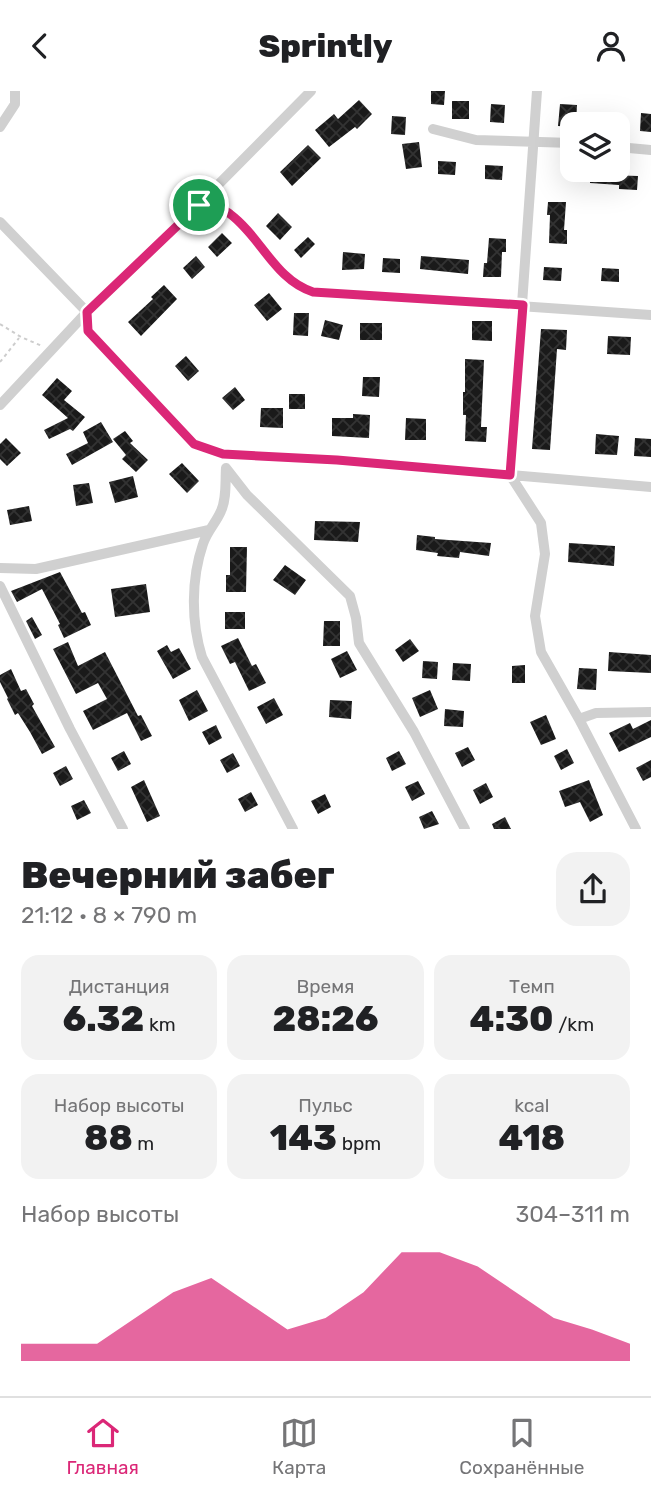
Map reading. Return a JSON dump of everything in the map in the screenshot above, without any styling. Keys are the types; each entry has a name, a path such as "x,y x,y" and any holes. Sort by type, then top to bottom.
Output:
{"street":[{"path":"0,127 15,104 15,91"},
{"path":"0,405 87,312 199,205 311,91"},
{"path":"537,91 510,475 541,523 545,554 536,616 541,652 636,829"},
{"path":"433,129 476,140 560,142"},
{"path":"630,148 651,150"},
{"path":"199,205 228,212 247,230 288,279 299,288 313,292 651,315"},
{"path":"0,222 87,312 88,331 194,444 223,454 337,460 651,487"},
{"path":"223,454 226,468 224,504 203,545 197,573 194,618 197,638 202,656 293,829"},
{"path":"226,468 247,495 350,596 359,643 414,732 466,829"},
{"path":"0,568 36,569 209,530"},
{"path":"0,586 70,729 123,829"},
{"path":"579,719 596,713 651,712"}],"path":[{"path":"0,324 21,337 52,350"},
{"path":"0,362 21,337"}],"building":[{"path":"431,91 445,91 444,105 431,104"},
{"path":"359,100 372,114 357,129 355,127 329,147 315,130 334,114 338,119"},
{"path":"452,101 469,101 469,119 452,119"},
{"path":"491,104 505,105 504,123 490,122"},
{"path":"560,104 577,105 577,112 560,112 558,126"},
{"path":"641,113 651,114 651,132 640,131"},
{"path":"392,116 406,117 405,135 391,134"},
{"path":"419,142 422,167 406,169 402,144"},
{"path":"308,145 321,158 292,186 280,172"},
{"path":"438,161 456,162 455,175 438,174"},
{"path":"485,165 503,166 502,180 485,179"},
{"path":"630,176 638,176 637,190 619,189 619,185 590,183 630,182"},
{"path":"548,202 566,202 564,230 567,230 567,244 549,243"},
{"path":"278,213 292,227 280,240 266,226"},
{"path":"222,233 232,243 217,257 208,247"},
{"path":"308,237 315,244 301,258 294,250"},
{"path":"489,238 506,239 506,252 502,252 501,277 483,277"},
{"path":"343,252 365,254 364,269 342,270"},
{"path":"196,256 205,267 192,279 183,268"},
{"path":"421,256 469,260 468,274 420,269"},
{"path":"383,258 400,259 400,273 382,272"},
{"path":"544,267 562,268 561,281 543,280"},
{"path":"602,268 619,269 619,282 601,281"},
{"path":"164,285 177,299 141,336 128,322"},
{"path":"269,293 282,309 267,321 254,305"},
{"path":"294,313 309,313 308,336 293,335"},
{"path":"325,320 343,325 339,340 321,336"},
{"path":"472,321 492,321 492,341 472,340"},
{"path":"360,323 382,323 382,340 360,340"},
{"path":"541,329 567,330 566,350 557,349 550,450 532,449"},
{"path":"608,336 631,337 630,355 607,354"},
{"path":"186,356 199,371 188,381 175,366"},
{"path":"465,359 484,360 481,427 487,427 486,442 465,441"},
{"path":"363,377 380,377 379,397 362,396"},
{"path":"57,378 72,391 64,400 85,417 73,431 70,429 49,439 44,430 68,418 42,395"},
{"path":"235,387 245,400 233,410 222,398"},
{"path":"289,394 305,394 305,409 289,409"},
{"path":"261,408 283,408 283,428 260,427"},
{"path":"353,414 370,415 369,438 332,436 332,418 353,418"},
{"path":"406,418 426,419 426,440 405,440"},
{"path":"101,422 113,442 72,465 66,454 88,443 83,432"},
{"path":"125,431 133,441 130,443 148,460 136,472 122,459 126,455 113,439"},
{"path":"596,434 619,436 617,455 595,454"},
{"path":"6,438 21,453 7,466 0,459 0,444"},
{"path":"635,438 651,439 651,457 634,456"},
{"path":"182,463 199,481 187,493 169,474"},
{"path":"133,476 138,497 115,503 109,482"},
{"path":"89,483 93,503 76,506 73,485"},
{"path":"29,506 32,521 10,525 7,510"},
{"path":"315,521 360,522 358,542 314,540"},
{"path":"417,535 491,543 489,556 460,552 459,558 416,550"},
{"path":"569,543 615,546 614,566 568,562"},
{"path":"230,547 247,547 246,592 226,592 226,575 230,575"},
{"path":"285,565 306,580 295,595 273,580"},
{"path":"60,572 91,625 64,638 42,589 17,602 11,591"},
{"path":"146,584 150,612 115,617 111,589"},
{"path":"225,612 245,612 245,629 225,629"},
{"path":"32,617 42,635 35,639 26,621"},
{"path":"324,621 340,621 340,646 323,646"},
{"path":"238,638 252,666 256,664 266,683 249,691 235,662 230,664 221,646"},
{"path":"410,639 419,651 403,662 395,650"},
{"path":"68,642 78,666 105,652 138,716 141,715 152,736 141,741 127,713 93,730 83,711 107,699 98,683 76,694 53,649"},
{"path":"167,645 171,652 179,648 191,669 173,679 157,651"},
{"path":"347,651 357,670 340,678 331,659"},
{"path":"609,652 651,655 651,673 608,671"},
{"path":"423,661 438,662 437,679 422,678"},
{"path":"453,663 471,664 470,681 452,680"},
{"path":"525,665 525,683 512,683 512,666"},
{"path":"579,668 597,669 596,690 577,689"},
{"path":"11,669 21,691 26,689 34,704 32,706 55,747 42,754 18,713 15,715 0,682 0,675"},
{"path":"197,690 208,711 189,721 179,700"},
{"path":"430,690 438,709 420,717 412,698"},
{"path":"274,698 283,715 266,724 257,707"},
{"path":"330,700 352,701 351,719 329,717"},
{"path":"445,709 464,711 463,727 444,726"},
{"path":"546,715 556,739 541,745 530,722"},
{"path":"651,720 651,737 619,752 609,733 630,723 633,729"},
{"path":"216,725 222,738 209,745 202,732"},
{"path":"468,747 475,760 462,767 455,753"},
{"path":"567,749 574,763 561,770 554,756"},
{"path":"124,751 131,764 118,771 111,758"},
{"path":"399,751 406,764 392,771 386,758"},
{"path":"233,753 240,766 227,773 220,760"},
{"path":"651,760 651,777 643,781 636,768"},
{"path":"66,766 73,779 60,786 53,773"},
{"path":"144,780 160,816 147,822 131,787"},
{"path":"589,780 603,815 590,822 580,802 565,807 559,791"},
{"path":"418,781 425,794 412,801 405,787"},
{"path":"486,783 493,797 480,804 473,790"},
{"path":"251,792 258,805 245,812 238,799"},
{"path":"325,794 331,807 318,814 311,801"},
{"path":"84,800 91,813 77,820 71,806"},
{"path":"432,811 439,824 424,829 419,817"},
{"path":"505,817 511,829 494,829 492,824"}],"route":[{"path":"199,205 228,212 299,288 313,292 523,305 510,475 337,460 223,454 194,444 88,331 87,312 199,205"}]}
